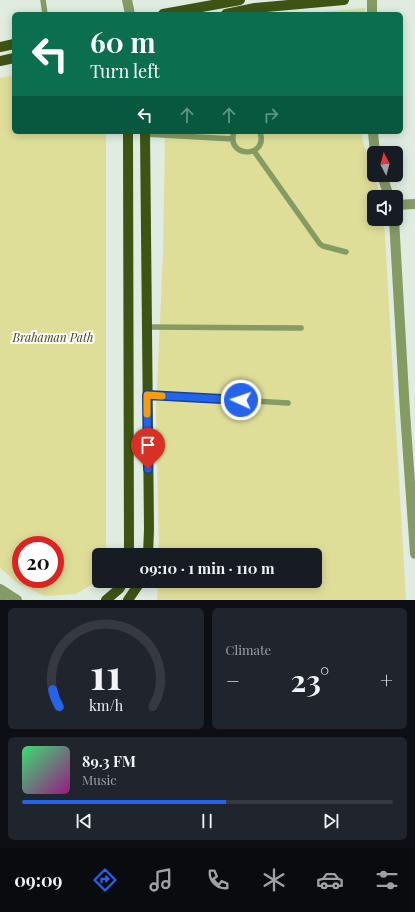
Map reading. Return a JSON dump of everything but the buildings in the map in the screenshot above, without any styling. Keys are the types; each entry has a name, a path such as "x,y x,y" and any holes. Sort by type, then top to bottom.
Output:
{"main road":[{"path":"171,12 206,3 240,0"},
{"path":"236,12 255,8 344,0"},
{"path":"0,47 12,44"},
{"path":"0,60 12,58"},
{"path":"128,134 129,548"},
{"path":"145,134 148,548"},
{"path":"106,600 120,588"},
{"path":"128,600 136,588"},
{"path":"138,600 139,588"}],"street":[{"path":"127,0 130,12"},
{"path":"372,0 372,12"},
{"path":"374,134 375,146"},
{"path":"403,205 415,204"},
{"path":"394,226 405,412 415,533 415,554"},
{"path":"0,589 17,600"}],"lane":[{"path":"43,0 45,12"},
{"path":"160,134 233,139"},
{"path":"234,134 233,139 237,148 240,151 250,152 261,143 261,134"},
{"path":"254,150 320,244 346,252"},
{"path":"147,327 301,328"},
{"path":"147,395 288,403"}],"green space":[{"path":"365,8 365,12 322,12"},
{"name":"Brahaman Path","path":"12,75 12,134 106,134 106,548 92,548 92,584 76,594 45,596 28,588 64,588 64,536 12,536 12,578 0,568 0,78"},
{"path":"165,134 362,134 367,154 367,182 376,182 379,190 367,190 367,226 384,226 406,600 157,600 158,588 322,588 322,548 159,548 156,408 163,252"}],"slow traffic":[{"path":"147,414 147,395 162,396"}],"route":[{"path":"148,469 147,395 241,400"}]}
